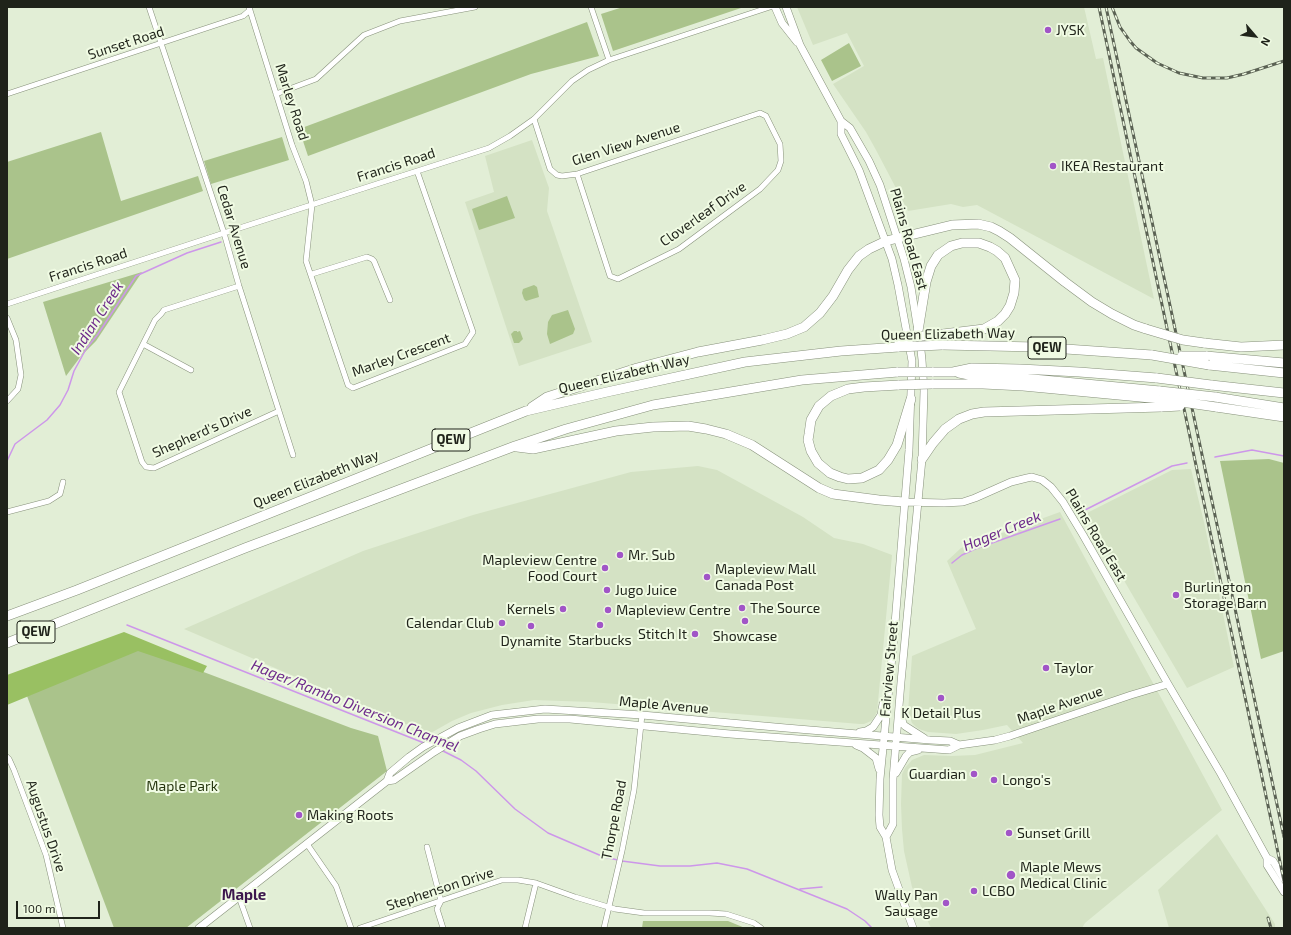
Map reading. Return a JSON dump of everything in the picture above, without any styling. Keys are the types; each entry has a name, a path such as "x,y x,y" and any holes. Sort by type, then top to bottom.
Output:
{"highway":[{"path":"526,411 547,397 637,368 698,352 787,334 804,327 820,313 833,296 848,270 859,256 869,249 886,241 952,225 978,224 991,227 1010,238 1092,302 1134,325 1183,340 1204,344 1241,347 1284,345"},
{"path":"896,346 912,337 984,329 998,321 1010,306 1014,293 1015,280 1005,258 997,251 979,243 962,243 951,246 938,255 931,266 926,282 918,332"},
{"name":"Queen Elizabeth Way","path":"7,616 85,588 526,411 745,362 896,346 942,345 1037,347 1152,355 1208,361 1284,373"},
{"path":"1208,361 1284,363"},
{"name":"QEW","path":"7,643 245,548 515,446 566,429 653,405 802,380 898,372 953,372 972,368 1080,372 1157,378 1284,392"},
{"path":"953,372 974,376 1022,378 1284,417"},
{"path":"911,399 895,449 879,470 862,478 848,479 830,473 818,463 811,451 808,440 811,420 819,406 831,396 848,389 899,385 983,384 1023,386 1161,399"},
{"path":"922,459 933,442 945,429 959,419 972,414 984,412 1161,399 1216,397 1284,408"},
{"path":"515,446 533,449 616,431 653,427 688,426 726,434 752,445 820,488 834,494 904,502"}],"main road":[{"name":"Plains Road East","path":"775,7 782,23 800,45"},
{"name":"Plains Road East","path":"786,7 800,45 841,120 850,128 869,161 880,185 904,259 911,287 918,332 924,391 922,459 918,502 963,502 1021,479 1032,477 1051,487 1074,522 1221,774 1267,858 1267,865 1284,892"},
{"name":"Plains Road East","path":"841,120 841,134 859,170 886,241 898,285 909,339 912,361 911,399 909,450 904,502"},
{"path":"904,502 918,502"},
{"name":"Fairview Street","path":"904,502 879,802 880,827 886,837 892,870 914,928"},
{"name":"Fairview Street","path":"886,837 892,824 896,737 918,502"},
{"path":"851,733 866,732 878,721 881,715 890,670"},
{"name":"Maple Avenue","path":"199,928 387,781 394,780 443,745 460,736 495,724 538,719 570,719 730,734 949,750 959,745 995,740 1010,736 1168,684"},
{"path":"900,694 901,717 903,724 930,740"},
{"name":"Maple Avenue","path":"387,781 390,773 423,747 458,728 492,715 545,709 642,715 727,724 950,741 959,745"},
{"path":"850,743 863,748 876,758 879,765 880,779"},
{"path":"893,779 899,766 910,752 929,749"},
{"name":"Plains Road East","path":"1267,858 1273,861 1284,878"}],"street":[{"name":"Cedar Avenue","path":"149,7 224,233 239,286 293,455"},
{"path":"276,94 316,79 364,35 400,21 475,7"},
{"path":"592,7 609,60"},
{"name":"Francis Road","path":"7,304 489,148 510,136 534,119 572,81 588,70 609,60 770,7"},
{"name":"Sunset Road","path":"7,94 243,16 250,9"},
{"name":"Marley Road","path":"250,9 292,145 306,181 312,205"},
{"name":"Glen View Avenue","path":"534,119 548,165 552,172 562,176 577,174 760,113"},
{"name":"Cloverleaf Drive","path":"577,174 610,276 618,279 679,249 760,189 778,170 781,160 780,144 766,116 760,113"},
{"name":"Marley Crescent","path":"312,205 306,261 312,274 348,385 353,388 465,344 473,332 417,171"},
{"path":"312,274 367,257 374,261 390,300"},
{"name":"Shepherd's Drive","path":"239,286 164,310 155,320 119,392 142,462 146,467 154,468 279,411"},
{"path":"7,318 16,340 21,375 18,389 7,401"},
{"path":"142,344 191,370"},
{"path":"7,512 49,501 60,494 63,482"},
{"name":"Thorpe Road","path":"604,928 617,867 622,851 634,790 642,715"},
{"name":"Augustus Drive","path":"7,758 9,759 14,770 46,855 63,928"},
{"path":"307,844 336,886 351,928"},
{"path":"426,847 441,901 437,909 443,928"},
{"name":"Stephenson Drive","path":"360,928 502,880 518,880 536,883 575,898 615,909 644,913 726,914 754,923 761,928"},
{"path":"525,928 536,883"},
{"path":"239,898 250,928"}],"shaded area":[{"path":"797,7 1084,7 1096,59 1103,58 1154,299 977,205 963,207 951,204 908,211 866,132 833,84 864,66 847,33 813,45"},
{"path":"532,140 549,188 547,211 592,342 519,366 465,202 494,192 485,156"},
{"path":"698,466 717,470 803,517 834,538 863,544 892,555 877,712 871,721 860,724 591,702 534,700 502,705 471,713 452,721 429,734 184,629 363,551 473,515 631,472"},
{"name":"Burlington Storage Barn","path":"1191,469 1204,522 1234,667 1187,688 1085,514 1172,470"},
{"path":"1060,512 1222,810 1085,923 1082,928 931,928 912,887 904,851 901,804 902,774 912,760 924,755 975,755 1023,743 1007,725 956,734 928,732 915,726 912,723 908,712 912,656 976,629 947,561 961,548"},
{"path":"1217,834 1275,924 1275,928 1169,928 1158,890"}],"green space":[{"path":"623,7 744,7 613,51 601,14"},
{"path":"587,22 599,56 531,74 308,156 299,129"},
{"path":"849,43 861,66 832,81 821,60"},
{"path":"101,132 121,201 198,176 203,191 7,259 7,162"},
{"path":"282,137 289,160 211,184 204,161"},
{"path":"507,196 515,218 479,230 472,209"},
{"path":"142,272 96,341 81,356 66,376 43,302"},
{"path":"534,285 537,287 539,297 526,301 522,293 523,289"},
{"path":"568,310 575,329 573,334 550,344 547,334 548,322 552,315"},
{"path":"514,331 520,331 523,339 519,343 514,343 511,334"},
{"path":"1269,459 1284,463 1284,651 1261,659 1220,461"},
{"path":"124,632 207,666 203,673 138,651 7,705 7,675"},
{"name":"Maple Park","path":"140,648 351,728 378,736 387,771 186,928 114,928 27,696"},
{"path":"643,921 728,921 745,928 642,928"}],"waterway":[{"name":"Indian Creek","path":"7,461 15,444 47,420 60,405 68,390 74,371 86,349 98,334 136,276 187,253 221,242"},
{"name":"Hager Creek","path":"1215,457 1252,450 1284,456"},
{"name":"Hager Creek","path":"1083,511 1172,466 1187,463"},
{"name":"Hager Creek","path":"952,563 962,555 975,549 1060,519"},
{"name":"Hager/Rambo Diversion Channel","path":"127,625 424,743"},
{"name":"Hager/Rambo Diversion Channel","path":"443,751 461,760 476,771 515,809 548,833 604,857 618,860"},
{"name":"Hager/Rambo Diversion Channel","path":"622,861 660,866 690,866 717,863 747,869 847,909 865,921 872,928"},
{"name":"Hager Creek","path":"800,889 822,887"}],"railway":[{"path":"1099,7 1284,881"},
{"path":"1106,7 1284,837"},
{"path":"1112,7 1120,27 1136,48 1157,63 1179,73 1203,78 1227,78 1284,61"},
{"path":"1268,918 1271,928"}],"place":[{"name":"JYSK","path":"1048,30"},
{"name":"IKEA Restaurant","path":"1053,166"},
{"name":"Mr. Sub","path":"620,555"},
{"name":"Mapleview Centre Food Court","path":"605,568"},
{"name":"Mapleview Mall Canada Post","path":"707,577"},
{"name":"Jugo Juice","path":"607,590"},
{"name":"Burlington Storage Barn","path":"1176,595"},
{"name":"The Source","path":"742,608"},
{"name":"Kernels","path":"563,609"},
{"name":"Mapleview Centre","path":"608,610"},
{"name":"Showcase","path":"745,621"},
{"name":"Calendar Club","path":"502,623"},
{"name":"Starbucks","path":"600,625"},
{"name":"Dynamite","path":"531,626"},
{"name":"Stitch It","path":"695,634"},
{"name":"Taylor","path":"1046,668"},
{"name":"K Detail Plus","path":"941,698"},
{"name":"Guardian","path":"974,774"},
{"name":"Longo's","path":"994,780"},
{"name":"Making Roots","path":"299,815"},
{"name":"Sunset Grill","path":"1009,833"},
{"name":"Maple Mews Medical Clinic","path":"1011,875"},
{"name":"LCBO","path":"974,891"},
{"name":"Wally Pan Sausage","path":"946,903"}],"district":[{"name":"Maple","path":"244,895"}]}
